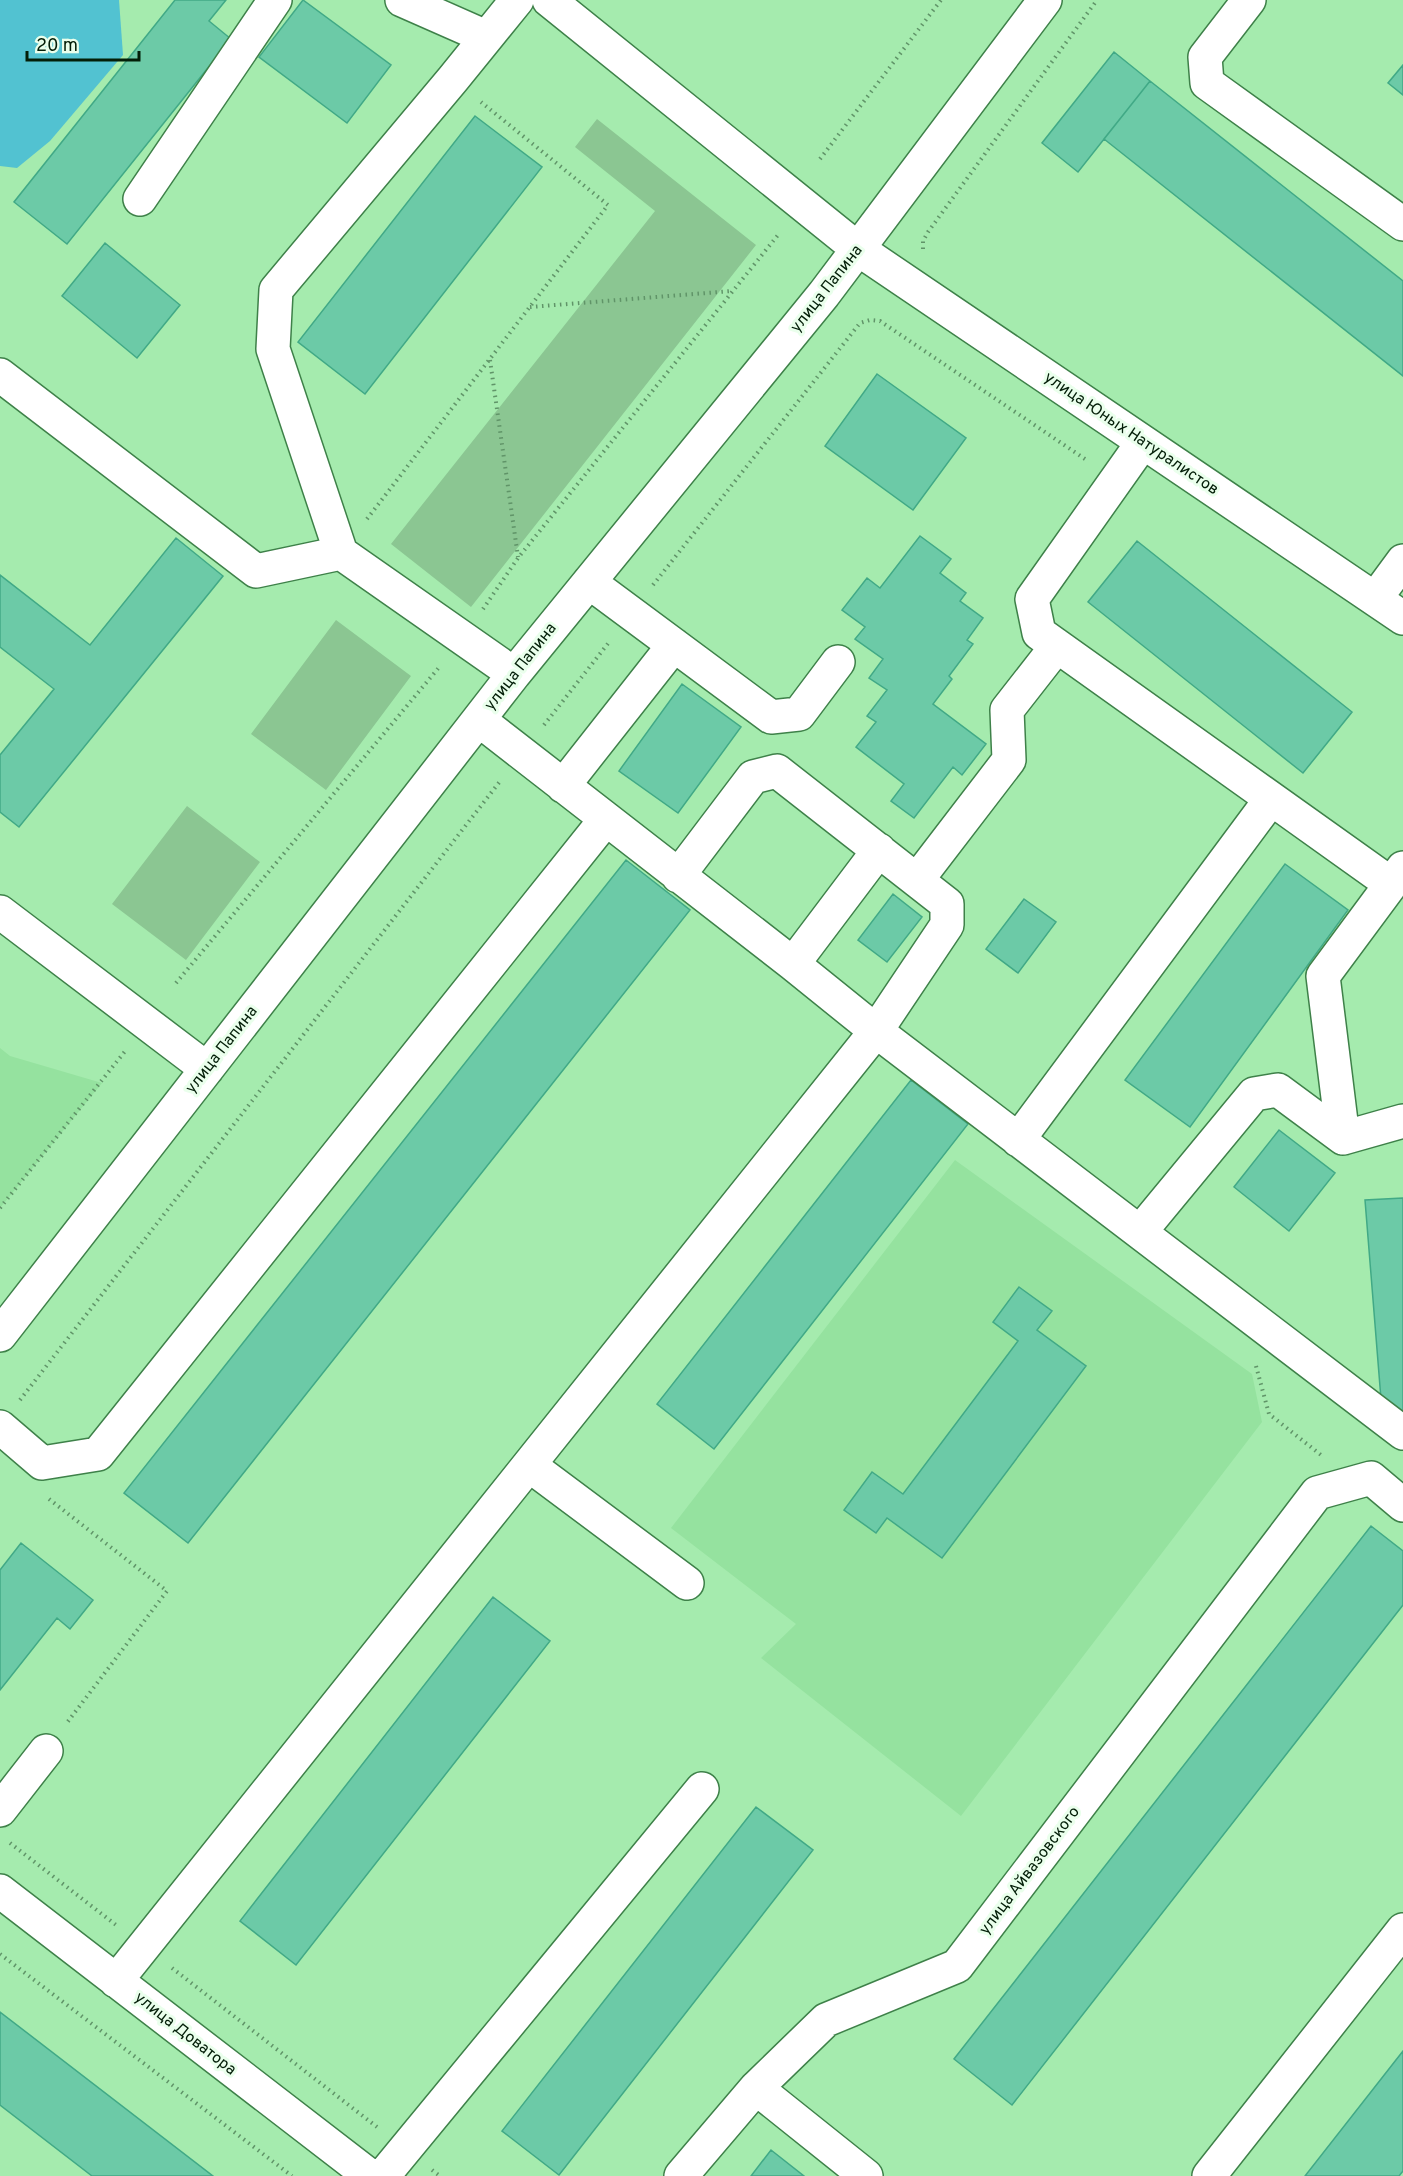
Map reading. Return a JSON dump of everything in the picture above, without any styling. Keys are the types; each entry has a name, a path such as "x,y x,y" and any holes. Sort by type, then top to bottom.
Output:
{"street":[{"path":"140,199 275,0"},
{"path":"402,0 486,37"},
{"path":"514,674 341,553 273,349 276,290 517,0"},
{"name":"улица Юных Натуралистов","path":"549,0 858,249 1403,618"},
{"name":"улица Папина","path":"0,1335 514,674 824,294 1045,0"},
{"path":"1242,2 1205,57 1207,83 1403,224"},
{"path":"0,375 256,571 341,553"},
{"path":"1143,442 1032,599 1039,633 1271,799 1397,876 1323,976 1343,1138"},
{"path":"1375,599 1403,561"},
{"path":"589,582 771,717 799,714 838,662"},
{"path":"563,786 674,645"},
{"path":"917,880 1009,760 1007,710 1057,646"},
{"path":"479,720 876,1031 1403,1433"},
{"path":"116,1981 876,1031 947,925 947,904 777,771 753,777 678,876"},
{"path":"1018,1140 1271,799"},
{"path":"7,1416 42,1463 98,1454 606,819"},
{"path":"793,964 879,850"},
{"path":"0,912 207,1069"},
{"path":"1140,1232 1254,1094 1278,1090 1343,1138"},
{"path":"1343,1138 1403,1121"},
{"path":"529,1465 687,1583"},
{"name":"улица Айвазовского","path":"681,2176 756,2088 826,2020 957,1966 1317,1493 1371,1478 1403,1505"},
{"path":"0,1810 46,1751"},
{"path":"383,2176 702,1789"},
{"name":"улица Доватора","path":"0,1891 370,2176"},
{"path":"1209,2176 1403,1930"},
{"path":"756,2088 866,2176"}],"path":[{"path":"820,159 942,0"},
{"path":"927,258 922,250 923,241 928,232 1097,0"},
{"path":"341,553 608,205 453,79"},
{"path":"176,983 464,638 518,558 778,235"},
{"path":"530,307 733,291"},
{"path":"7,1416 631,613 860,323 870,320 880,321 1116,479"},
{"path":"489,359 518,558"},
{"path":"0,1208 147,1024"},
{"path":"46,1497 167,1591 46,1751"},
{"path":"9,1842 440,2176"},
{"path":"0,1954 292,2176"}],"shaded area":[{"path":"597,119 756,245 471,607 391,544 655,211 575,147"},
{"path":"336,620 411,676 326,790 251,734"},
{"path":"187,806 260,862 186,960 112,904"},
{"path":"0,1048 10,1056 102,1083 0,1208"},
{"path":"955,1160 1252,1374 1262,1422 961,1816 761,1658 796,1624 671,1528"}],"water":[{"path":"0,0 119,0 123,55 50,141 17,168 0,166"}],"building":[{"path":"175,0 226,0 209,21 231,39 67,244 14,202"},
{"path":"303,0 391,65 347,123 259,57"},
{"path":"1114,52 1150,81 1078,172 1042,143"},
{"path":"1403,65 1403,95 1388,83"},
{"path":"1150,81 1403,281 1403,376 1104,139"},
{"path":"475,116 542,167 365,394 298,342"},
{"path":"105,243 180,305 137,358 62,296"},
{"path":"877,374 966,438 913,510 825,446"},
{"path":"920,536 951,559 940,573 966,593 960,601 983,618 967,640 973,644 949,676 952,679 933,704 986,744 962,775 953,767 914,818 891,801 904,784 856,747 876,722 867,716 887,690 869,678 883,659 855,639 865,627 842,610 867,578 880,588"},
{"path":"176,538 223,576 19,827 0,812 0,755 54,689 0,647 0,575 90,645"},
{"path":"1137,541 1352,712 1303,773 1088,602"},
{"path":"682,684 741,727 678,813 619,771"},
{"path":"626,860 690,910 188,1543 124,1493"},
{"path":"1285,864 1348,910 1190,1127 1125,1080"},
{"path":"893,894 922,917 887,962 858,940"},
{"path":"1024,899 1056,922 1018,973 986,949"},
{"path":"911,1080 968,1124 714,1449 657,1404"},
{"path":"1279,1130 1335,1173 1289,1231 1234,1187"},
{"path":"1403,1198 1403,1414 1381,1399 1365,1200"},
{"path":"1019,1287 1052,1311 1037,1330 1086,1366 942,1558 887,1518 876,1533 844,1510 872,1472 903,1494 1018,1341 993,1322"},
{"path":"1371,1526 1403,1551 1403,1605 1012,2105 954,2059"},
{"path":"21,1543 93,1600 70,1629 57,1618 0,1690 0,1570"},
{"path":"493,1597 550,1641 296,1965 240,1921"},
{"path":"756,1807 813,1850 559,2175 502,2131"},
{"path":"0,2012 213,2176 92,2176 0,2105"},
{"path":"1403,2051 1403,2171 1399,2176 1305,2176"},
{"path":"771,2150 804,2176 751,2176"}]}
